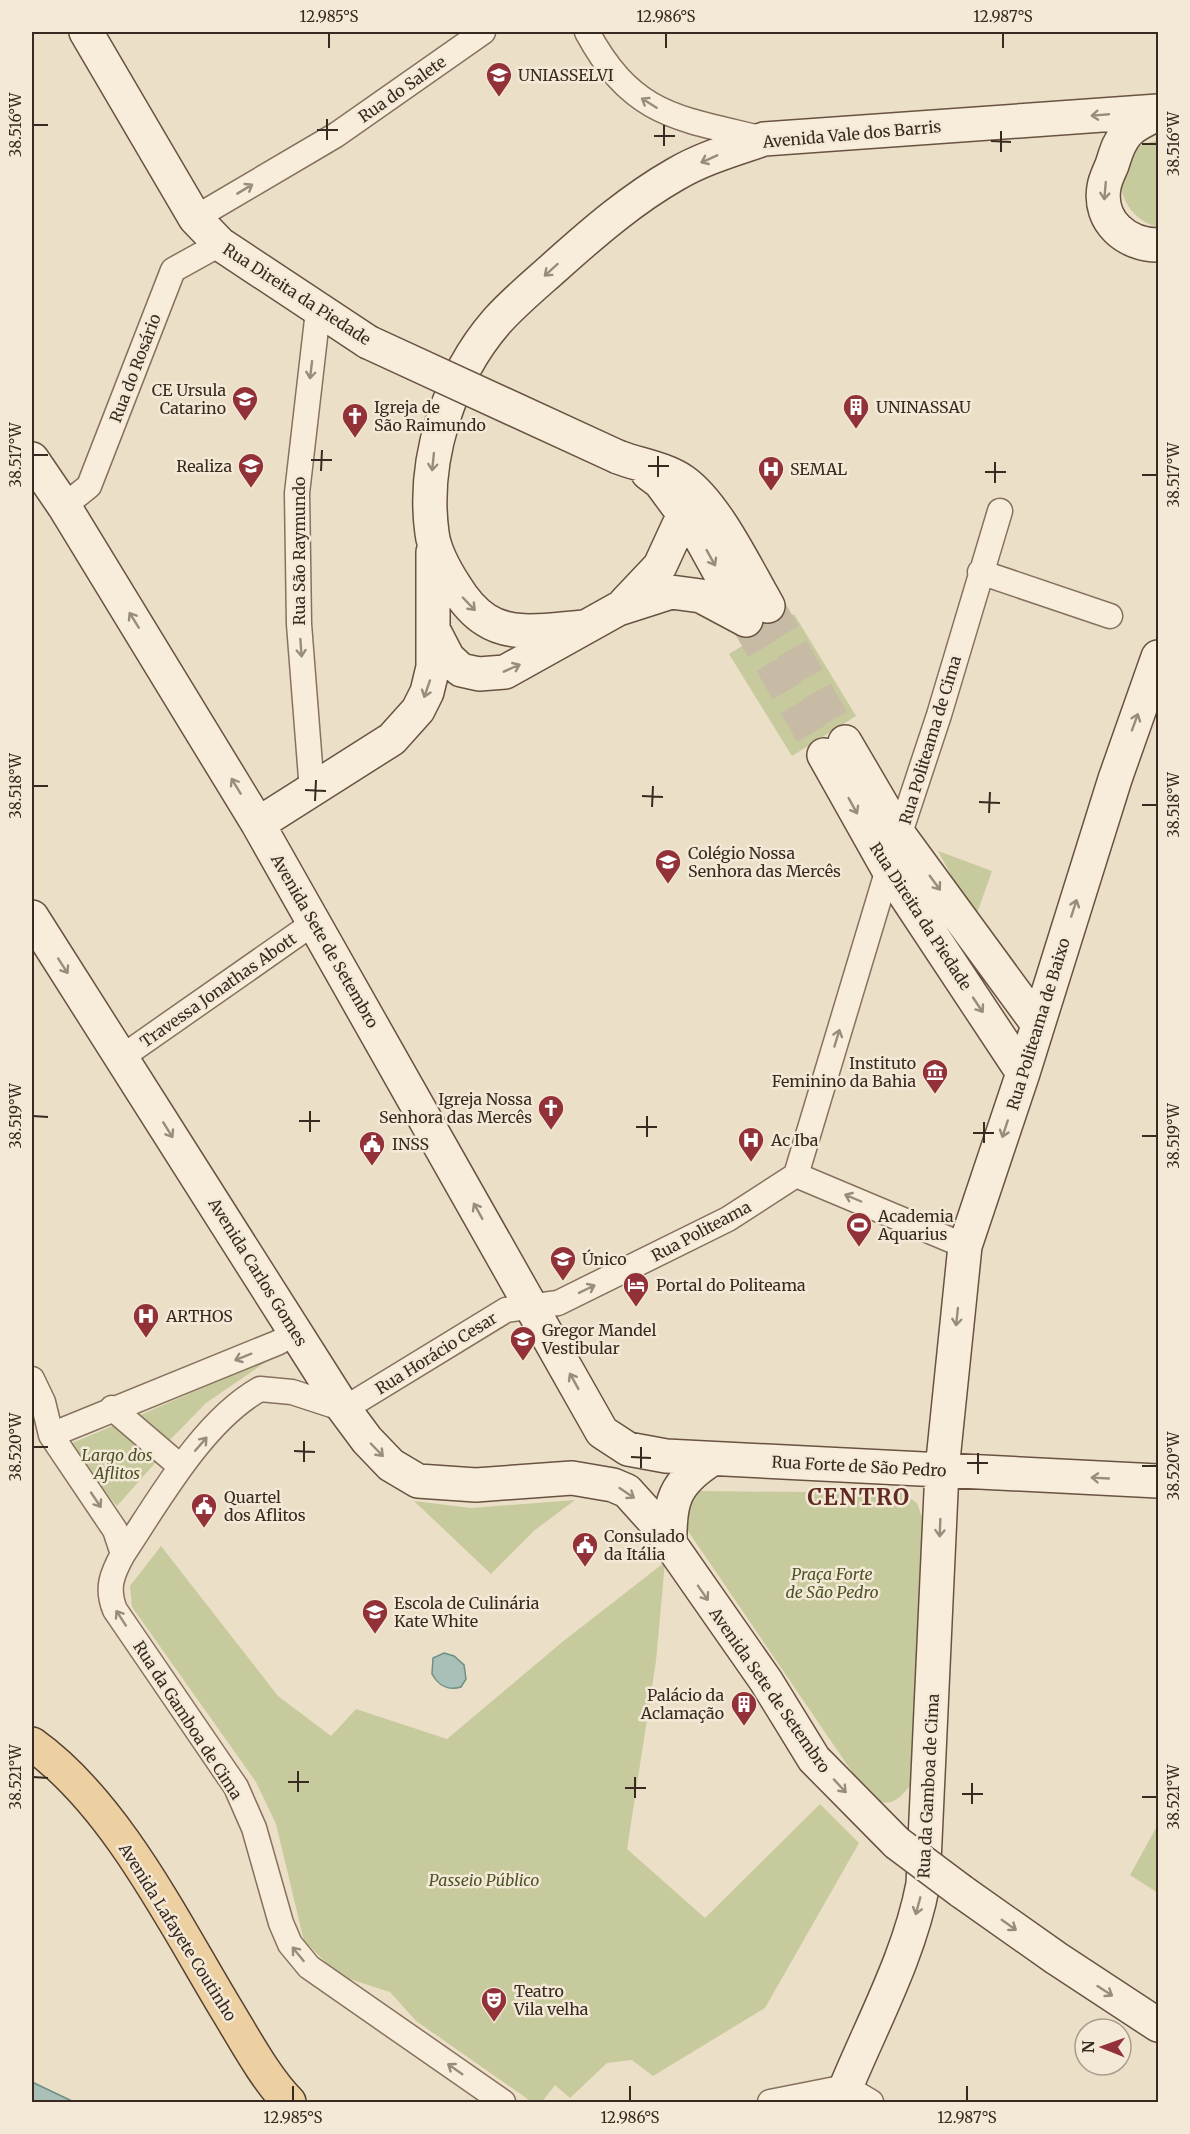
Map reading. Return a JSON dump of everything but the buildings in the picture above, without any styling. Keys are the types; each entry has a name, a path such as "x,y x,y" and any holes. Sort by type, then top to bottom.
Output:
{"main road":[{"name":"Avenida Lafayete Coutinho","path":"32,1744 46,1754 91,1799 150,1882 240,2032 289,2103"}],"street":[{"name":"Rua Direita da Piedade","path":"86,32 195,218 220,244 368,342 628,460 692,506 699,535 757,613 689,593 671,592 618,609"},
{"name":"Rua do Salete","path":"195,218 336,135 481,32"},
{"path":"587,32 600,56 626,87 654,107 687,121 764,139"},
{"path":"1158,112 1129,130 1117,147 1104,188 1105,211 1114,228 1128,239 1145,245 1158,245"},
{"name":"Avenida Vale dos Barris","path":"584,627 537,631 508,629 486,620 465,600 447,574 432,534 430,486 434,451 443,420 472,359 496,322 603,224 676,174 717,155 764,139 1158,112"},
{"name":"Rua do Rosário","path":"64,506 89,486 173,270 220,244"},
{"name":"Rua São Raymundo","path":"312,791 299,624 297,493 318,311"},
{"name":"Avenida Sete de Setembro","path":"32,459 64,506 258,824 602,1432"},
{"path":"434,632 448,658 461,670 479,674 505,672 618,609 660,566 692,506"},
{"name":"Rua Politeama de Cima","path":"796,1174 1000,511"},
{"path":"258,824 392,739 418,710 433,667 432,534"},
{"path":"980,572 1110,616"},
{"name":"Rua Politeama de Baixo","path":"942,1470 964,1246 1023,1073 1115,779 1158,657"},
{"name":"Rua Direita da Piedade","path":"1023,1073 888,869 835,748 1037,1023"},
{"name":"Avenida Carlos Gomes","path":"32,917 344,1409 367,1440 391,1465 418,1481 476,1485 572,1478"},
{"name":"Travessa Jonathas Abott","path":"122,1057 315,922"},
{"path":"796,1174 964,1246"},
{"name":"Rua Politeama","path":"532,1307 558,1303 728,1219 796,1174"},
{"name":"Rua Horácio Cesar","path":"344,1409 506,1310 532,1307"},
{"path":"51,1435 112,1408 277,1343 296,1333"},
{"path":"32,1379 43,1402 51,1435 115,1530 123,1554"},
{"path":"123,1554 181,1467 245,1397 260,1389 292,1392 344,1409"},
{"path":"112,1408 181,1467"},
{"path":"572,1478 592,1460 599,1448 602,1432"},
{"name":"Rua Forte de São Pedro","path":"602,1432 615,1443 642,1453 712,1459 1158,1481"},
{"path":"670,1545 672,1500 682,1483 693,1471 712,1459"},
{"name":"Rua da Gamboa de Cima","path":"770,2103 851,2098 919,1907 923,1884 942,1470"},
{"name":"Avenida Sete de Setembro","path":"572,1478 613,1485 627,1491 643,1506 766,1681 814,1759 897,1843 1056,1958 1158,2025"},
{"name":"Rua da Gamboa de Cima","path":"123,1554 110,1584 110,1597 115,1610 236,1787 254,1828 281,1923 290,1944 309,1967 503,2103"}],"green space":[{"path":"1158,140 1158,227 1135,215 1122,194 1120,181 1127,158 1144,144"},
{"path":"794,614 856,716 792,756 729,654"},
{"path":"938,851 992,871 975,919"},
{"path":"273,1357 206,1403 168,1442 138,1416"},
{"name":"Largo dos Aflitos","path":"115,1425 156,1462 117,1506 65,1446"},
{"name":"Praça Forte de São Pedro","path":"700,1491 902,1493 917,1503 924,1523 914,1781 897,1799 886,1803 865,1791 686,1528 684,1510 693,1496"},
{"path":"575,1500 535,1530 491,1574 414,1501 471,1508"},
{"name":"Passeio Público","path":"161,1546 278,1696 331,1736 356,1709 447,1739 561,1643 665,1562 656,1661 627,1849 705,1918 820,1804 859,1843 765,2008 653,2076 632,2060 607,2063 570,2098 555,2085 542,2102 532,2102 416,2021 390,1992 340,1976 304,1941 276,1824 256,1782 132,1607 130,1586"},
{"path":"1156,1828 1158,1829 1158,1893 1130,1875"}],"shaded area":[{"path":"444,1653 454,1656 464,1665 466,1679 461,1687 444,1686 432,1674 433,1658"},
{"path":"32,2082 74,2102 32,2102"}],"tunnel":[{"path":"768,606 845,742"},
{"path":"746,620 824,755"}],"place":[{"name":"UNIASSELVI","path":"499,98"},
{"name":"CE Ursula Catarino","path":"245,422"},
{"name":"UNINASSAU","path":"856,430"},
{"name":"Igreja de São Raimundo","path":"355,439"},
{"name":"Realiza","path":"251,489"},
{"name":"SEMAL","path":"771,492"},
{"name":"Colégio Nossa Senhora das Mercês","path":"668,885"},
{"name":"Instituto Feminino da Bahia","path":"935,1095"},
{"name":"Igreja Nossa Senhora das Mercês","path":"551,1131"},
{"name":"Ac Iba","path":"751,1163"},
{"name":"INSS","path":"372,1167"},
{"name":"Academia Aquarius","path":"859,1248"},
{"name":"Único","path":"563,1282"},
{"name":"Portal do Politeama","path":"636,1308"},
{"name":"ARTHOS","path":"146,1339"},
{"name":"Gregor Mandel Vestibular","path":"523,1362"},
{"name":"Quartel dos Aflitos","path":"204,1529"},
{"name":"Consulado da Itália","path":"585,1568"},
{"name":"Escola de Culinária Kate White","path":"375,1635"},
{"name":"Palácio da Aclamação","path":"744,1727"},
{"name":"Teatro Vila velha","path":"494,2023"}],"district":[{"name":"CENTRO","path":"859,1497"}]}
